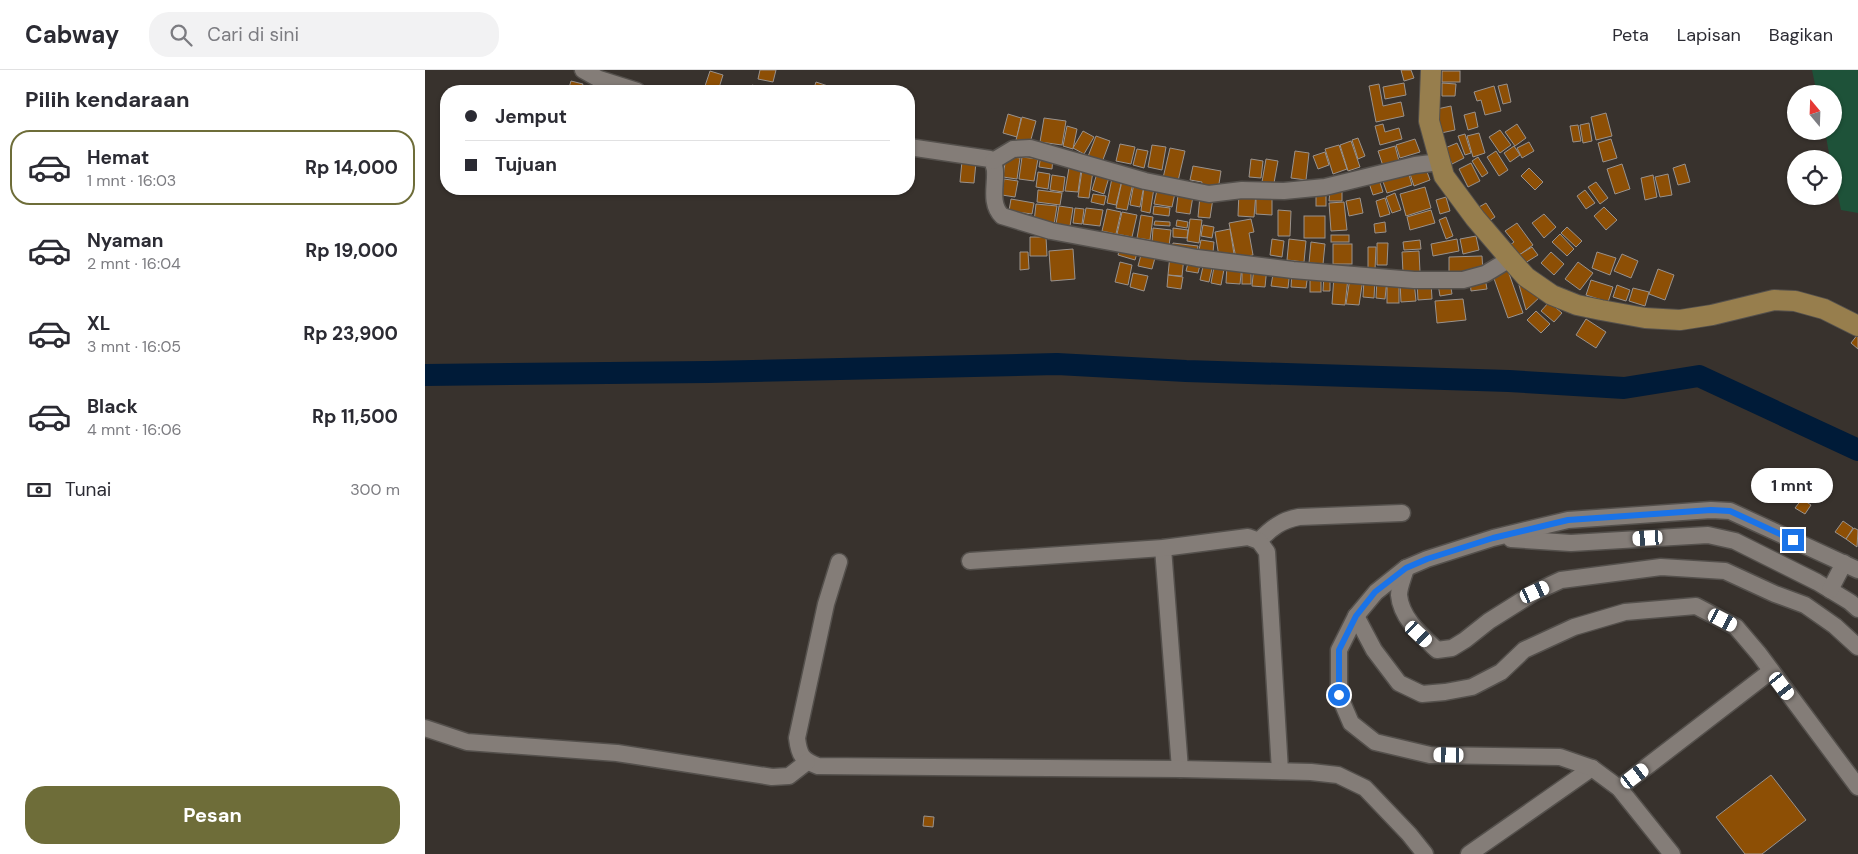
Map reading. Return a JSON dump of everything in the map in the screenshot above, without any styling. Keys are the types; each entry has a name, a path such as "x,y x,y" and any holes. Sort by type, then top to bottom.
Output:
{"main road":[{"path":"1431,70 1429,121 1444,176 1510,260 1526,277 1552,295 1577,305 1601,310 1645,318 1680,320 1712,315 1761,302 1785,300 1807,303 1824,309 1858,326"}],"street":[{"path":"583,70 599,79 618,85"},
{"path":"915,148 993,160 1013,149 1031,148 1145,180 1209,194 1241,190 1284,191 1325,187 1415,165 1440,162"},
{"path":"993,160 995,166 994,202 997,211 1002,216 1051,231 1219,262 1414,280 1449,280 1476,277 1510,260"},
{"path":"1672,854 1619,788 1592,768 1560,757 1430,755 1375,742 1351,723 1339,695 1339,650 1356,616 1375,592 1406,568 1427,559 1493,538 1568,520 1711,510 1730,511 1851,567 1830,590"},
{"path":"1686,512 1687,536"},
{"path":"1259,541 1273,527 1288,519 1299,517 1402,514"},
{"path":"1493,538 1571,543 1708,535 1735,541 1830,590 1858,609"},
{"path":"970,561 1163,548 1248,537 1259,541 1267,552 1280,771"},
{"path":"1163,548 1180,769"},
{"path":"839,562 826,604 797,738 799,752 807,762 818,766 1180,769 1280,771 1338,775 1365,788 1409,834 1425,854"},
{"path":"1406,568 1399,593 1403,612 1419,634 1437,650 1452,648 1504,611 1535,592 1561,580 1661,567 1725,571 1775,594 1805,605 1835,626 1858,647"},
{"path":"1356,616 1374,650 1399,683 1422,694 1472,687 1501,672 1524,650 1574,626 1625,612 1696,606 1736,627 1858,787"},
{"path":"1619,788 1771,671"},
{"path":"425,728 467,742 617,753 772,777 789,776 807,762"},
{"path":"1469,854 1592,768"}],"green space":[{"path":"1812,70 1858,70 1858,213 1841,210 1842,150 1828,150 1827,140 1843,140 1843,85 1815,85"}],"building":[{"path":"760,70 776,70 773,82 758,79"},
{"path":"1401,70 1411,70 1414,78 1404,81"},
{"path":"710,71 723,75 720,85 705,85"},
{"path":"1442,71 1460,71 1460,82 1442,82"},
{"path":"571,81 583,84 583,85 570,85"},
{"path":"1404,83 1406,95 1385,99 1383,87"},
{"path":"1442,83 1456,84 1455,96 1442,96"},
{"path":"1379,84 1383,106 1401,102 1404,116 1376,122 1369,86"},
{"path":"1507,84 1511,102 1503,104 1498,86"},
{"path":"1494,86 1501,111 1485,115 1481,100 1477,101 1474,92"},
{"path":"1451,106 1455,130 1441,133 1437,109"},
{"path":"1475,112 1478,127 1468,130 1464,115"},
{"path":"1606,113 1612,136 1596,140 1591,117"},
{"path":"1008,114 1021,118 1017,137 1003,133"},
{"path":"1022,117 1036,121 1030,143 1016,140"},
{"path":"1044,118 1066,121 1062,145 1040,142"},
{"path":"1589,123 1592,141 1583,143 1580,125"},
{"path":"1383,124 1385,132 1399,128 1402,139 1380,145 1375,126"},
{"path":"1517,124 1526,138 1515,146 1505,132"},
{"path":"1578,125 1581,141 1573,142 1570,126"},
{"path":"1067,126 1077,129 1073,149 1063,146"},
{"path":"1500,130 1511,145 1500,153 1489,137"},
{"path":"1083,131 1094,137 1084,154 1073,148"},
{"path":"1479,133 1485,153 1473,157 1467,136"},
{"path":"1465,134 1471,153 1465,155 1458,136"},
{"path":"1096,136 1110,141 1101,165 1087,159"},
{"path":"1358,138 1365,156 1358,159 1352,140"},
{"path":"1415,139 1420,152 1400,158 1396,145"},
{"path":"1611,139 1617,158 1603,162 1598,143"},
{"path":"1351,141 1360,167 1348,171 1340,145"},
{"path":"1529,142 1534,151 1522,158 1517,148"},
{"path":"1457,143 1464,158 1452,164 1445,148"},
{"path":"1120,144 1135,147 1131,164 1116,161"},
{"path":"1152,145 1166,147 1162,170 1148,167"},
{"path":"1339,145 1347,169 1333,174 1325,149"},
{"path":"1395,146 1399,161 1383,166 1378,151"},
{"path":"1514,146 1520,155 1510,162 1504,153"},
{"path":"1170,148 1185,151 1178,181 1163,178"},
{"path":"1137,149 1148,151 1144,168 1133,165"},
{"path":"1295,151 1309,153 1306,180 1291,178"},
{"path":"1496,151 1508,170 1499,176 1487,157"},
{"path":"1325,152 1329,165 1318,169 1313,156"},
{"path":"1041,155 1053,157 1052,169 1039,167"},
{"path":"1006,156 1020,158 1017,179 1003,177"},
{"path":"1022,157 1038,159 1034,181 1019,179"},
{"path":"1478,157 1488,173 1482,177 1472,161"},
{"path":"1251,159 1263,161 1261,178 1249,177"},
{"path":"1266,159 1278,161 1274,183 1262,182"},
{"path":"962,161 976,162 974,183 960,182"},
{"path":"1471,163 1480,181 1468,187 1459,169"},
{"path":"1622,164 1630,189 1615,194 1607,169"},
{"path":"1685,164 1690,182 1678,185 1673,168"},
{"path":"1193,166 1221,171 1218,190 1201,187 1202,182 1190,180"},
{"path":"1069,168 1081,170 1078,192 1065,191"},
{"path":"1407,168 1412,185 1387,193 1381,176"},
{"path":"1529,168 1543,182 1535,190 1521,176"},
{"path":"1426,169 1430,180 1414,186 1410,174"},
{"path":"1082,170 1093,171 1089,198 1078,197"},
{"path":"1098,170 1110,174 1104,194 1092,190"},
{"path":"1038,172 1050,174 1048,189 1036,187"},
{"path":"1668,174 1672,195 1660,197 1655,177"},
{"path":"1052,175 1065,177 1063,192 1050,190"},
{"path":"1653,175 1657,197 1645,200 1641,178"},
{"path":"1378,176 1383,192 1373,195 1368,180"},
{"path":"1112,178 1122,180 1116,205 1107,203"},
{"path":"1004,179 1018,181 1015,197 1002,195"},
{"path":"1122,181 1133,183 1127,210 1116,208"},
{"path":"1596,182 1608,198 1600,204 1588,187"},
{"path":"1134,183 1144,185 1140,207 1130,205"},
{"path":"1144,187 1154,188 1150,213 1141,211"},
{"path":"1425,187 1431,208 1406,216 1400,194"},
{"path":"1038,190 1062,193 1060,205 1037,202"},
{"path":"1157,190 1175,193 1172,207 1154,204"},
{"path":"1316,190 1326,190 1326,206 1316,206"},
{"path":"1330,190 1342,190 1342,201 1329,201"},
{"path":"1585,190 1595,203 1586,209 1577,196"},
{"path":"1239,191 1256,192 1254,217 1238,216"},
{"path":"1256,192 1272,192 1272,215 1256,214"},
{"path":"1395,193 1401,210 1392,213 1386,197"},
{"path":"1093,194 1106,196 1104,205 1091,202"},
{"path":"1178,195 1193,196 1190,214 1176,212"},
{"path":"1200,196 1213,198 1210,218 1198,217"},
{"path":"1446,197 1450,211 1440,214 1436,200"},
{"path":"1360,198 1363,213 1349,216 1346,201"},
{"path":"1385,198 1390,214 1380,217 1376,201"},
{"path":"1011,199 1034,203 1032,214 1009,211"},
{"path":"1344,202 1347,230 1331,231 1329,203"},
{"path":"1486,203 1495,217 1489,221 1479,207"},
{"path":"1036,204 1057,206 1054,225 1034,222"},
{"path":"1059,206 1073,208 1070,226 1056,224"},
{"path":"1154,206 1170,208 1169,216 1153,214"},
{"path":"1604,207 1617,220 1606,230 1594,216"},
{"path":"1075,208 1084,209 1082,224 1073,223"},
{"path":"1086,208 1103,210 1100,226 1083,224"},
{"path":"1107,209 1121,212 1116,234 1102,231"},
{"path":"1278,210 1291,211 1290,236 1278,236"},
{"path":"1431,210 1435,223 1410,230 1407,217"},
{"path":"1122,212 1137,215 1132,237 1117,234"},
{"path":"1544,214 1556,227 1544,238 1532,223"},
{"path":"1141,215 1153,217 1150,240 1137,238"},
{"path":"1304,216 1325,216 1325,238 1304,238"},
{"path":"1446,217 1453,236 1446,239 1439,220"},
{"path":"1190,219 1202,220 1199,243 1187,241"},
{"path":"1251,219 1254,232 1249,233 1253,255 1236,258 1229,223"},
{"path":"1177,220 1188,222 1187,228 1176,226"},
{"path":"1155,221 1170,222 1170,226 1154,225"},
{"path":"1385,222 1386,232 1375,233 1374,224"},
{"path":"1517,223 1533,245 1518,256 1510,245 1514,242 1505,231"},
{"path":"1203,225 1214,227 1212,238 1201,236"},
{"path":"1567,227 1582,241 1576,247 1561,233"},
{"path":"1153,228 1171,230 1169,246 1152,243"},
{"path":"1173,228 1188,230 1187,238 1173,237"},
{"path":"1230,229 1234,254 1219,257 1215,232"},
{"path":"1560,234 1574,249 1567,256 1552,242"},
{"path":"1331,235 1349,235 1349,242 1331,242"},
{"path":"1476,236 1479,250 1463,254 1460,239"},
{"path":"1030,237 1046,237 1047,256 1030,256"},
{"path":"1272,239 1284,241 1282,257 1270,255"},
{"path":"1289,239 1306,241 1304,262 1287,260"},
{"path":"1457,239 1459,251 1433,256 1431,244"},
{"path":"1201,240 1214,242 1213,252 1199,250"},
{"path":"1420,240 1421,249 1404,250 1403,242"},
{"path":"1311,242 1325,244 1323,264 1309,263"},
{"path":"1173,243 1198,246 1197,252 1172,248"},
{"path":"1377,243 1388,243 1387,265 1377,265"},
{"path":"1333,244 1352,244 1352,264 1333,264"},
{"path":"1120,247 1137,253 1135,260 1118,255"},
{"path":"1368,247 1376,247 1375,270 1368,269"},
{"path":"1532,247 1538,255 1525,263 1519,255"},
{"path":"1073,249 1075,279 1051,281 1049,251"},
{"path":"1142,251 1156,254 1152,269 1138,266"},
{"path":"1419,251 1420,272 1403,273 1402,252"},
{"path":"1020,252 1028,252 1029,269 1020,270"},
{"path":"1551,252 1564,264 1554,275 1541,263"},
{"path":"1597,252 1616,258 1610,275 1592,268"},
{"path":"1622,254 1638,261 1631,278 1614,271"},
{"path":"1170,255 1184,257 1182,276 1168,275"},
{"path":"1482,256 1483,272 1449,273 1449,257"},
{"path":"1189,259 1201,261 1198,273 1186,271"},
{"path":"1120,262 1132,265 1128,285 1115,282"},
{"path":"1204,262 1213,264 1209,282 1200,280"},
{"path":"1215,262 1225,264 1221,285 1211,283"},
{"path":"1578,262 1593,273 1580,290 1565,279"},
{"path":"1227,264 1242,265 1240,284 1226,283"},
{"path":"1254,266 1267,267 1265,287 1252,286"},
{"path":"1242,268 1251,268 1251,284 1242,284"},
{"path":"1274,268 1290,270 1288,288 1271,286"},
{"path":"1507,268 1523,313 1508,318 1492,273"},
{"path":"1658,269 1674,275 1665,300 1649,294"},
{"path":"1292,272 1308,273 1306,288 1291,287"},
{"path":"1133,273 1148,276 1144,291 1130,287"},
{"path":"1310,273 1321,273 1321,292 1310,292"},
{"path":"1324,274 1330,274 1330,291 1323,291"},
{"path":"1168,275 1183,277 1181,289 1167,287"},
{"path":"1334,276 1348,278 1345,305 1332,304"},
{"path":"1350,278 1363,279 1359,305 1346,304"},
{"path":"1485,278 1487,289 1471,291 1470,280"},
{"path":"1364,279 1375,280 1374,298 1363,297"},
{"path":"1377,279 1387,279 1385,299 1376,298"},
{"path":"1591,280 1613,287 1608,302 1586,295"},
{"path":"1414,281 1416,301 1401,302 1400,282"},
{"path":"1417,282 1431,282 1432,299 1418,300"},
{"path":"1450,282 1452,294 1440,296 1438,284"},
{"path":"1387,283 1399,283 1399,303 1387,303"},
{"path":"1526,283 1541,296 1526,310 1519,285"},
{"path":"1617,285 1630,290 1626,301 1613,297"},
{"path":"1633,288 1649,292 1645,306 1629,301"},
{"path":"1463,299 1466,320 1437,323 1435,301"},
{"path":"1549,302 1562,313 1554,322 1541,311"},
{"path":"1536,311 1550,324 1541,333 1527,320"},
{"path":"1586,319 1606,332 1596,348 1576,335"},
{"path":"1858,334 1858,349 1851,343"},
{"path":"1802,499 1811,505 1805,514 1795,508"},
{"path":"1843,521 1853,528 1846,539 1835,532"},
{"path":"1854,528 1858,530 1857,547 1846,539"},
{"path":"1771,775 1806,820 1762,854 1745,854 1716,817"},
{"path":"924,816 934,817 933,827 923,826"}],"waterway":[{"path":"425,375 708,372 1057,364 1186,371 1509,381 1624,388 1699,376 1858,450"}],"route":[{"path":"1339,695 1339,650 1356,616 1375,592 1406,568 1427,559 1493,538 1568,520 1711,510 1730,511 1793,540"}]}
